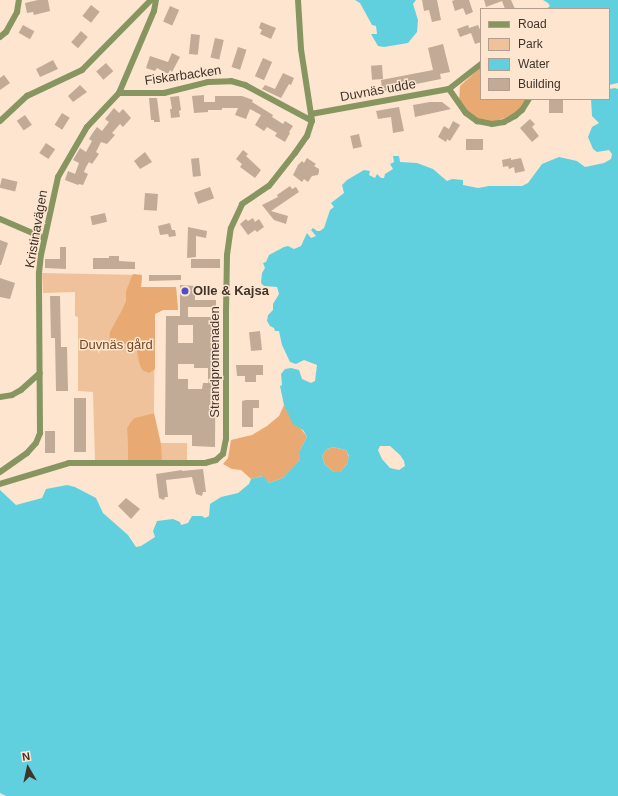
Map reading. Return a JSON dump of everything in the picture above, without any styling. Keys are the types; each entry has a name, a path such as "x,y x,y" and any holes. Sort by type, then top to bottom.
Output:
{"street":[{"path":"0,37 6,32 18,12 19,0"},
{"path":"142,0 144,7"},
{"path":"0,121 27,96 82,70 152,0"},
{"name":"Kristinavägen","path":"0,472 27,453 36,443 41,421 39,273 44,238 58,177 87,127 119,93 154,11 156,0"},
{"path":"298,0 301,49 312,121"},
{"name":"Duvnäs udde","path":"311,114 449,89 480,65"},
{"name":"Fiskarbacken","path":"119,93 164,93 208,82 231,81 245,85 312,121"},
{"path":"449,89 466,113 478,122 492,124 504,122 515,116 522,110 528,100"},
{"name":"Strandpromenaden","path":"0,484 69,463 205,463 216,460 224,454 226,439 226,312 228,254 231,228 242,204 268,186 295,153 307,136 312,121"},
{"path":"0,219 44,238"},
{"path":"0,397 12,395 21,390 40,373"}],"green space":[{"path":"480,68 480,100 525,100 518,111 505,118 493,122 483,121 469,113 459,101 460,86"},
{"name":"Duvnäs gård","path":"42,273 142,275 141,287 176,287 178,310 163,310 155,314 154,413 134,418 127,428 128,460 95,461 93,392 78,391 78,317 75,316 75,292 43,293"},
{"path":"133,274 142,275 141,287 176,287 178,310 163,310 155,314 155,369 149,373 142,370 135,341 121,345 113,350 108,349 110,332 126,301 126,291"},
{"path":"284,405 307,437 300,450 300,460 283,478 269,483 262,476 251,479 241,470 232,469 223,464 228,458 231,440 252,435 267,426 279,416"},
{"path":"154,413 161,444 162,460 128,460 127,428 134,418"},
{"path":"161,443 187,443 187,460 161,460"},
{"path":"333,447 346,450 349,457 347,464 340,472 334,472 325,465 322,456 327,449"}],"water":[{"path":"355,0 416,0 413,4 418,20 417,32 408,43 384,47 378,46 371,34 377,34 376,26 372,25 360,3"},
{"path":"543,0 618,0 618,83 610,85 610,8 547,8 550,6"},
{"path":"610,89 618,89 618,796 6,796 0,793 0,490 16,505 42,498 46,489 67,485 75,487 96,498 103,513 128,535 136,547 141,546 155,537 153,531 157,521 173,519 180,522 181,525 188,523 192,516 202,516 205,518 209,516 210,504 221,497 238,493 249,484 251,479 263,476 269,483 283,478 300,460 300,450 307,437 303,430 293,424 284,405 280,386 282,385 281,374 285,369 291,368 299,370 302,379 311,383 315,381 317,365 304,360 296,364 290,362 282,345 279,331 275,331 267,321 268,315 273,310 273,304 279,294 277,287 264,286 261,283 262,273 265,268 263,263 266,262 269,255 284,247 288,246 294,249 301,246 307,233 311,238 316,236 311,230 313,228 320,231 324,228 330,210 334,207 331,203 344,193 342,185 347,180 364,170 370,171 369,175 375,178 377,174 381,178 384,178 385,174 393,169 390,164 394,162 393,156 399,156 400,162 417,163 433,169 447,181 452,179 463,180 463,185 478,188 489,186 522,186 528,183 542,164 559,157 577,161 585,167 604,163 611,159 612,154 609,150 597,152 593,149 588,137 592,127 599,123 592,116 591,100 610,100","holes":["380,446 390,446 404,461 405,466 399,470 390,468 382,459 378,450","333,447 346,450 349,456 347,464 340,472 334,472 325,465 322,456 327,449"]}],"building":[{"path":"38,0 48,0 50,11 34,15 33,12 27,13 25,3"},
{"path":"422,0 437,0 441,20 432,22 429,10 424,11"},
{"path":"469,0 473,12 466,15 463,8 455,11 452,1"},
{"path":"484,0 511,0 515,8 505,8 502,1 486,7"},
{"path":"91,5 100,12 91,23 82,16"},
{"path":"170,6 179,10 172,26 163,22"},
{"path":"261,22 276,28 271,39 260,34 262,30 259,28"},
{"path":"23,25 34,31 30,39 19,33"},
{"path":"468,25 469,28 478,25 480,30 480,42 475,44 471,33 460,37 457,29"},
{"path":"81,31 88,37 78,48 71,42"},
{"path":"191,34 200,35 198,55 189,54"},
{"path":"215,38 224,40 219,60 211,57"},
{"path":"443,44 450,72 440,74 441,79 401,87 401,89 382,91 381,80 433,70 428,48"},
{"path":"238,47 247,50 240,70 232,67"},
{"path":"172,53 180,57 172,72 170,70 168,74 157,68 155,71 146,68 150,56 168,62"},
{"path":"263,58 272,62 264,80 255,76"},
{"path":"53,60 58,69 40,77 36,69"},
{"path":"106,63 113,71 103,80 96,72"},
{"path":"382,65 383,79 372,80 371,66"},
{"path":"283,73 294,78 291,85 289,84 281,98 262,89 265,85 275,89"},
{"path":"4,75 10,83 0,90 0,78"},
{"path":"80,85 87,92 73,102 68,96"},
{"path":"204,95 204,102 215,102 215,96 242,96 253,100 252,102 273,115 272,117 283,124 285,121 293,126 285,142 275,136 277,133 267,127 264,131 255,125 261,115 250,109 246,119 235,115 238,108 222,108 222,110 208,110 208,112 194,113 192,96"},
{"path":"179,96 181,110 179,111 180,117 171,118 170,109 172,109 170,97"},
{"path":"149,98 157,98 160,122 154,122 154,120 151,120"},
{"path":"549,100 563,100 563,113 549,113"},
{"path":"430,102 442,102 451,109 415,117 413,105"},
{"path":"399,107 404,131 393,133 391,117 378,119 376,111"},
{"path":"114,108 119,113 123,109 131,118 123,127 120,124 112,133 115,135 107,144 101,142 96,152 99,154 92,164 89,162 86,167 84,172 88,174 83,185 78,185 65,180 68,171 75,174 79,163 73,160 80,148 86,152 92,141 89,139 92,134 97,127 102,131 109,122 105,119"},
{"path":"62,113 70,118 62,130 55,125"},
{"path":"25,115 32,125 24,131 17,121"},
{"path":"530,119 535,124 532,127 539,136 532,142 520,128"},
{"path":"453,121 460,125 450,141 447,139 446,142 438,137 444,126 449,129"},
{"path":"359,134 362,147 353,149 350,136"},
{"path":"466,139 483,139 483,150 466,150"},
{"path":"46,143 55,149 48,159 39,153"},
{"path":"243,150 248,154 246,156 261,170 255,178 240,167 242,164 236,159"},
{"path":"145,152 152,162 140,169 134,161"},
{"path":"199,158 201,176 193,177 191,159"},
{"path":"307,158 316,164 314,166 319,169 319,172 318,175 312,176 308,182 304,179 302,182 293,175 298,165 302,161 304,163"},
{"path":"511,158 511,160 521,158 525,171 515,173 514,167 509,169 508,166 503,167 502,160"},
{"path":"2,178 18,182 15,192 0,188"},
{"path":"290,186 292,189 296,187 299,192 271,211 288,216 286,224 274,220 262,205 278,197 277,195"},
{"path":"210,187 214,198 198,204 194,193"},
{"path":"145,193 158,194 157,211 144,210"},
{"path":"105,213 107,222 92,225 90,216"},
{"path":"253,218 255,222 259,219 264,227 257,232 255,230 248,235 240,224 246,219 248,221"},
{"path":"170,223 172,230 175,230 176,236 169,237 168,234 160,235 158,226"},
{"path":"188,227 207,231 206,238 196,236 196,257 187,258"},
{"path":"0,240 8,243 1,265 0,265"},
{"path":"60,247 66,247 66,269 45,268 45,259 60,259"},
{"path":"109,256 119,256 119,261 135,262 135,269 93,269 93,258 109,258"},
{"path":"191,259 220,259 220,268 191,268"},
{"path":"149,275 181,275 181,280 149,281"},
{"path":"0,278 15,283 10,299 0,297"},
{"path":"180,285 195,286 195,300 216,300 216,307 188,307 188,317 216,317 215,447 192,446 192,435 165,435 166,316 180,316","holes":["178,325 193,325 193,343 178,343","178,364 194,364 194,368 208,368 208,383 203,383 202,389 188,389 188,379 178,379"]},
{"path":"50,296 60,296 61,347 67,347 68,391 56,391 55,338 51,338"},
{"path":"260,331 262,350 251,351 249,332"},
{"path":"236,365 263,365 263,375 256,375 256,382 245,382 245,376 237,376"},
{"path":"74,398 86,398 86,452 74,452"},
{"path":"259,400 259,408 253,408 253,427 242,427 242,401"},
{"path":"45,431 55,431 55,453 45,453"},
{"path":"203,469 206,492 203,492 202,496 196,494 192,477 166,480 168,497 165,497 164,500 159,498 156,474 182,470"},
{"path":"126,498 140,509 131,519 118,506"}],"place":[{"name":"Olle & Kajsa","path":"185,291"}]}
